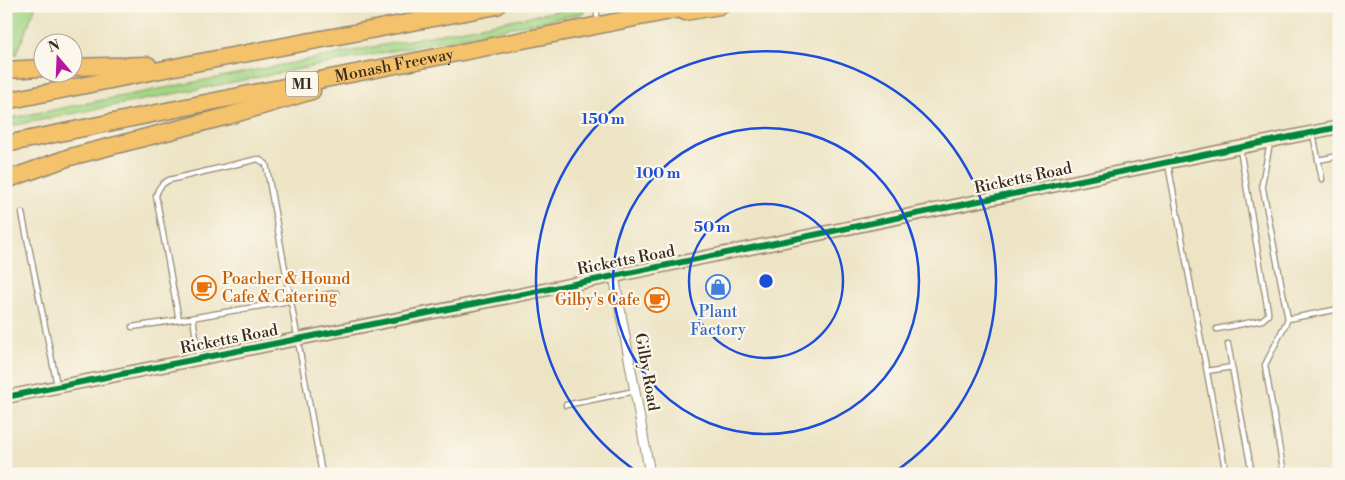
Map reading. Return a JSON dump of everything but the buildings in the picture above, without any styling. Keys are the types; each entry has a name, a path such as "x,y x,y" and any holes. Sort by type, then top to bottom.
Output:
{"highway":[{"path":"6,101 497,6"},
{"name":"Monash Freeway","path":"6,144 696,6"},
{"path":"599,25 720,6"},
{"path":"82,67 195,63"},
{"path":"6,180 70,157 228,116 393,66"},
{"path":"6,70 32,69"}],"street":[{"name":"Ricketts Road","path":"6,397 614,276 1339,127"},
{"name":"Gilby Road","path":"614,276 650,474"}],"lane":[{"path":"599,25 596,8 603,6"},
{"path":"1313,132 1322,179"},
{"path":"1270,141 1262,184 1288,319 1265,365 1284,474"},
{"path":"1216,329 1262,320 1266,318 1268,311 1240,148"},
{"path":"1318,160 1339,156"},
{"path":"178,320 156,196 158,189 169,180 258,159 266,164 322,474"},
{"path":"1168,162 1226,474"},
{"path":"22,214 57,387"},
{"path":"132,327 336,293"},
{"path":"1288,319 1339,308"},
{"path":"192,318 199,358"},
{"path":"1228,344 1252,474"},
{"path":"1207,371 1232,367"},
{"path":"566,405 635,391"}],"green space":[{"path":"12,6 36,6 16,55 6,56 6,19"},
{"path":"582,6 584,13 6,127 6,119"}],"cycle path":[{"path":"6,397 614,276 1339,127"}],"place":[{"name":"Plant Factory","path":"718,287"},
{"name":"Poacher & Hound Cafe & Catering","path":"204,288"},
{"name":"Gilby's Cafe","path":"657,300"}]}
